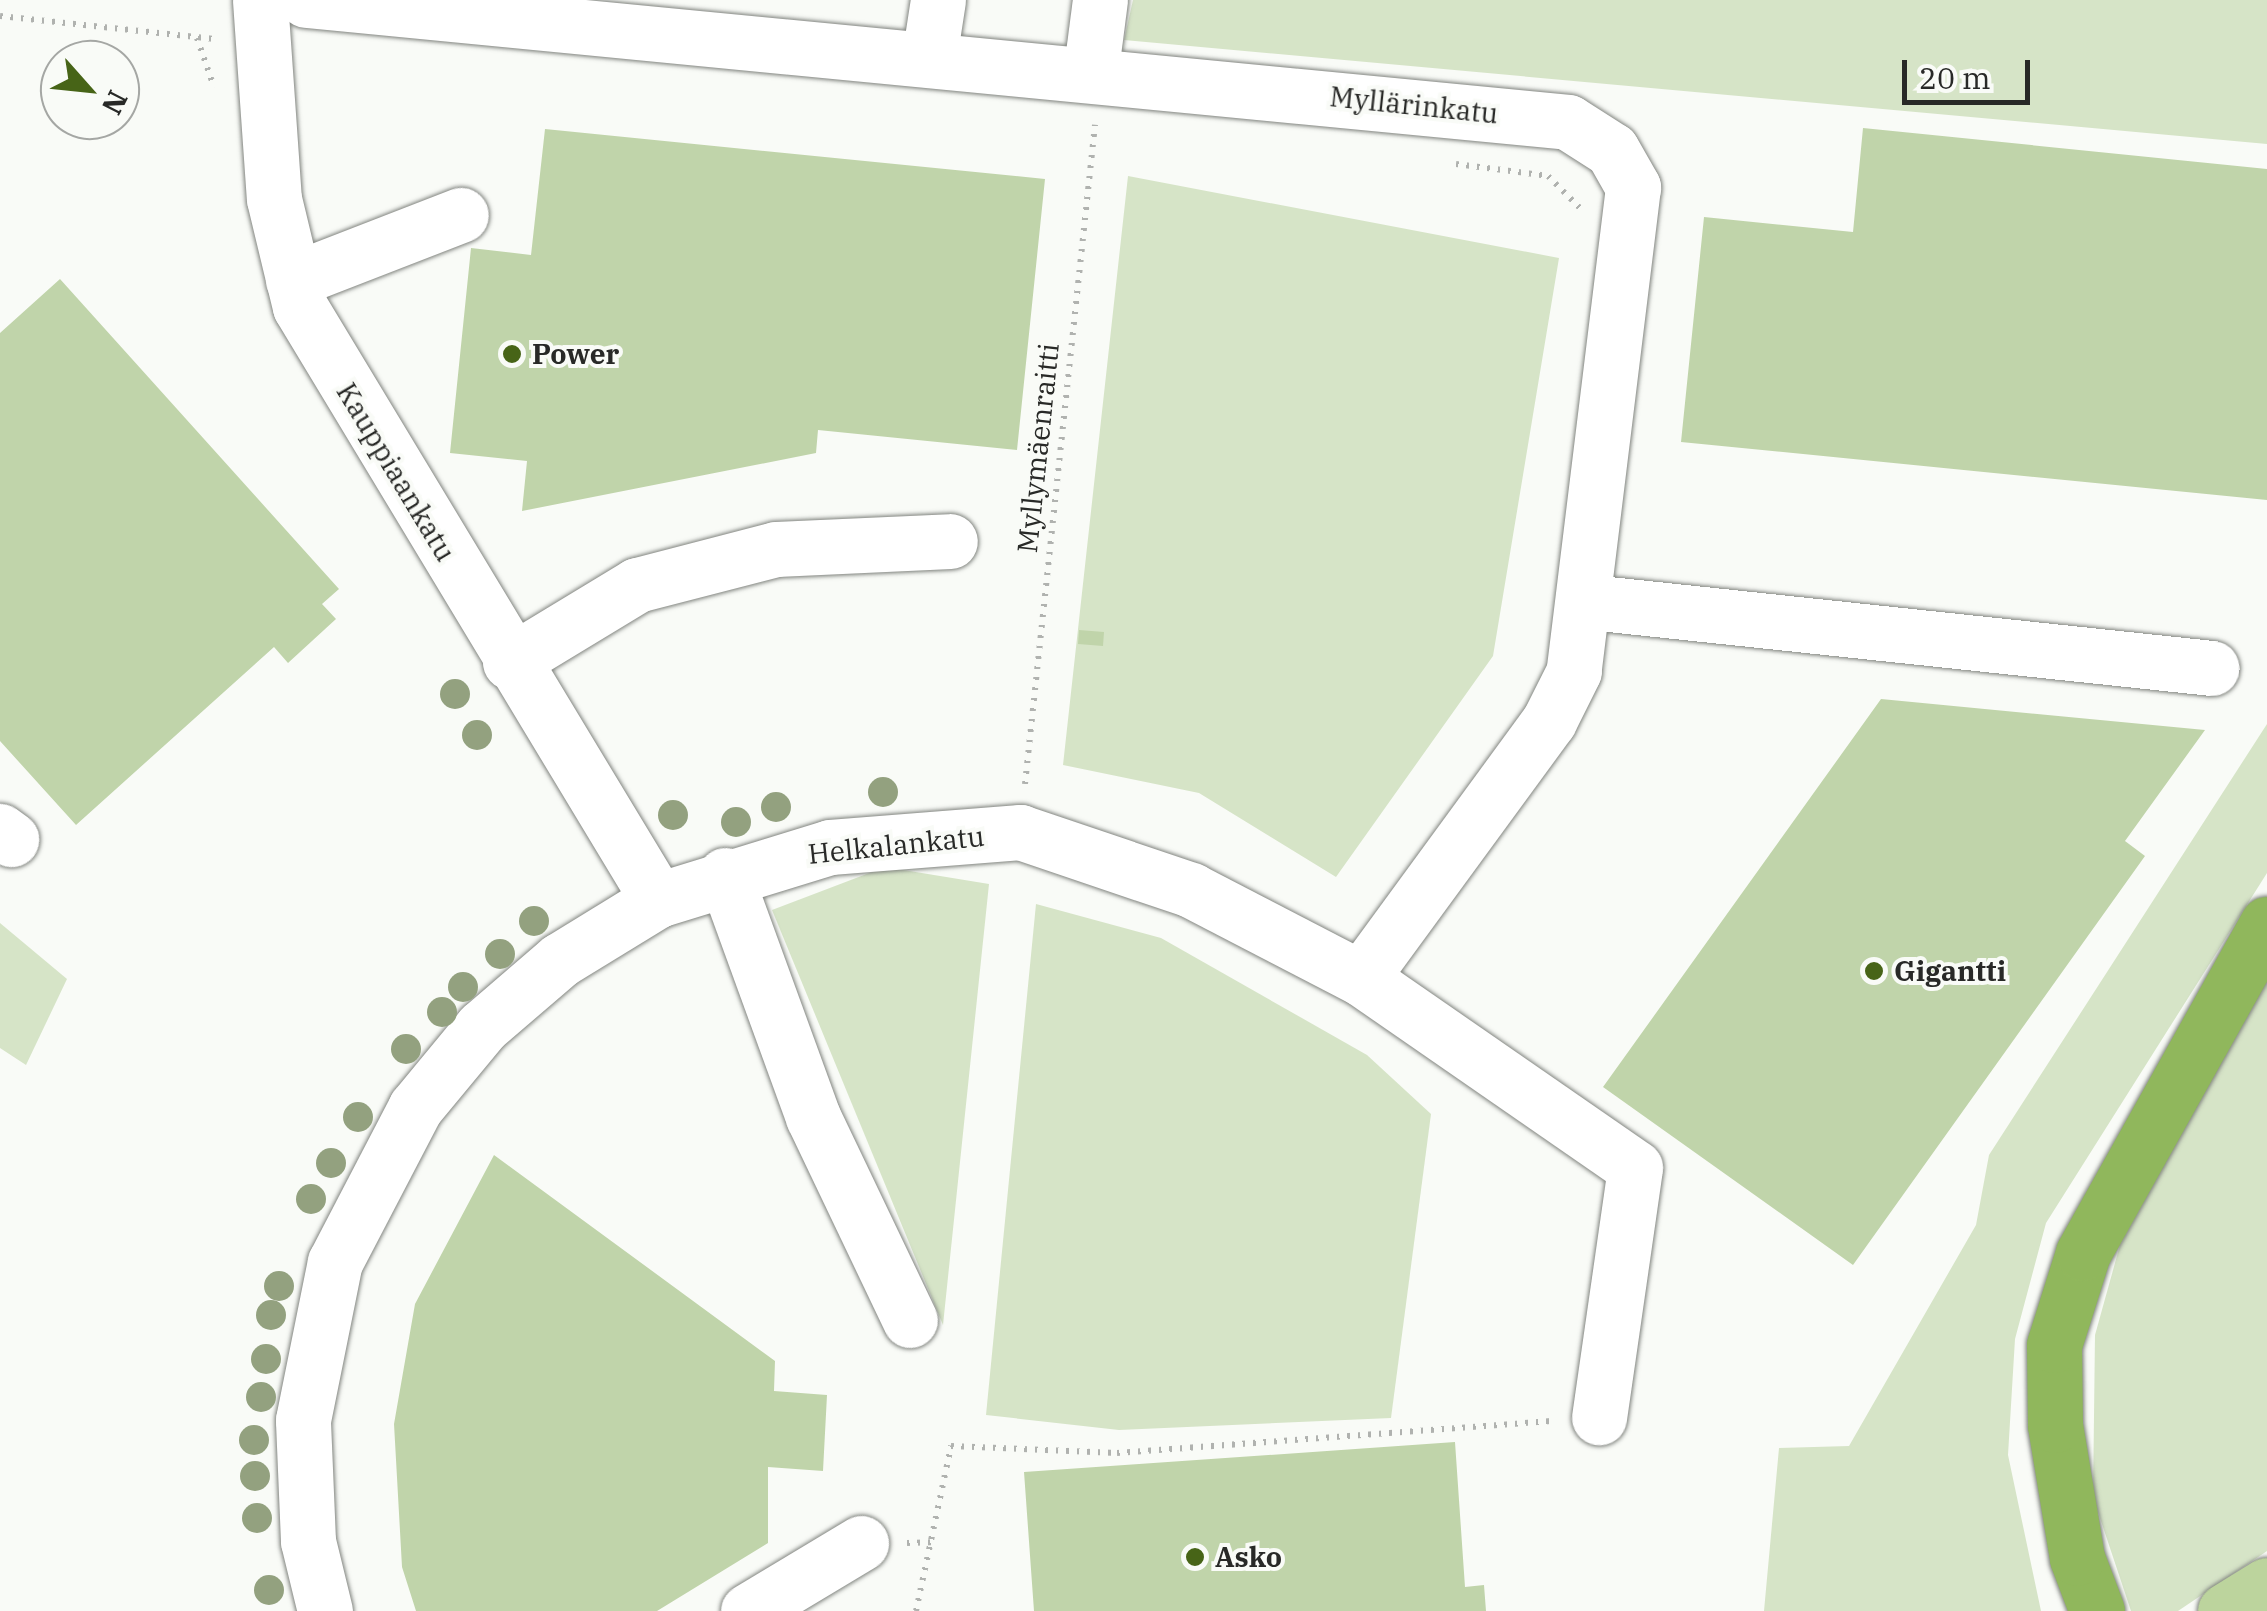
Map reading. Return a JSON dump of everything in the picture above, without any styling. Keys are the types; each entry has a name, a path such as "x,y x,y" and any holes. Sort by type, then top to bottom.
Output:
{"highway":[{"path":"2097,1611 2076,1558 2061,1463 2054,1344 2083,1252 2267,924"}],"main road":[{"path":"2225,1611 2267,1586"}],"street":[{"name":"Kauppiaankatu","path":"260,0 274,200 293,280 356,408 658,900"},
{"name":"Myllärinkatu","path":"306,0 1091,70 1568,122 1612,150 1633,187 1590,602 1574,671 1549,722 1361,978"},
{"path":"929,58 938,0"},
{"path":"1091,70 1100,0"},
{"path":"293,280 462,215"},
{"path":"510,662 637,586 776,549 950,540"},
{"path":"1590,602 2212,668"},
{"name":"Helkalankatu","path":"325,1611 308,1540 304,1420 335,1262 414,1108 482,1026 560,960 658,900 725,876 830,847 1020,832 1191,890 1361,978 1635,1168 1599,1417"},
{"path":"725,876 813,1117 910,1320"},
{"path":"748,1611 861,1543"}],"path":[{"path":"197,37 221,106"},
{"name":"Myllymäenraitti","path":"1020,832 1094,126 1091,70"},
{"path":"1094,126 1114,128"},
{"path":"1438,162 1548,176 1591,218"},
{"path":"916,1611 951,1446 1117,1453 1599,1417"}],"green space":[{"path":"1133,0 2267,0 2267,144 1124,40"},
{"path":"1128,176 1559,258 1493,656 1336,877 1199,793 1063,765"},
{"path":"2267,724 2267,873 2046,1223 2015,1339 2008,1455 2041,1611 1764,1611 1779,1448 1849,1446 1976,1225 1989,1155"},
{"path":"885,867 989,884 943,1325 772,910"},
{"path":"1036,904 1161,938 1367,1055 1431,1114 1391,1418 1119,1430 986,1415"},
{"path":"0,923 67,979 26,1065 0,1048"},
{"path":"2267,978 2267,1551 2178,1611 2131,1611 2093,1497 2095,1335 2120,1245"}],"building":[{"path":"1863,128 2267,169 2267,500 1681,442 1704,217 1853,232"},
{"path":"545,129 1045,179 1017,450 818,430 816,453 522,511 527,461 450,453 471,248 531,255"},
{"path":"60,279 339,589 322,604 336,619 288,663 274,647 76,825 0,741 0,333"},
{"path":"1079,630 1104,632 1103,646 1078,644"},
{"name":"Gigantti","path":"1881,699 2205,730 2125,841 2145,856 1853,1265 1603,1087"},
{"path":"494,1155 775,1361 774,1391 827,1395 823,1471 768,1467 768,1543 657,1611 416,1611 402,1567 394,1424 415,1304"},
{"path":"1455,1442 1465,1587 1484,1585 1486,1611 1034,1611 1024,1472"}],"place":[{"name":"Power","path":"512,354"},
{"name":"Gigantti","path":"1874,971"},
{"name":"Asko","path":"1195,1557"}]}
